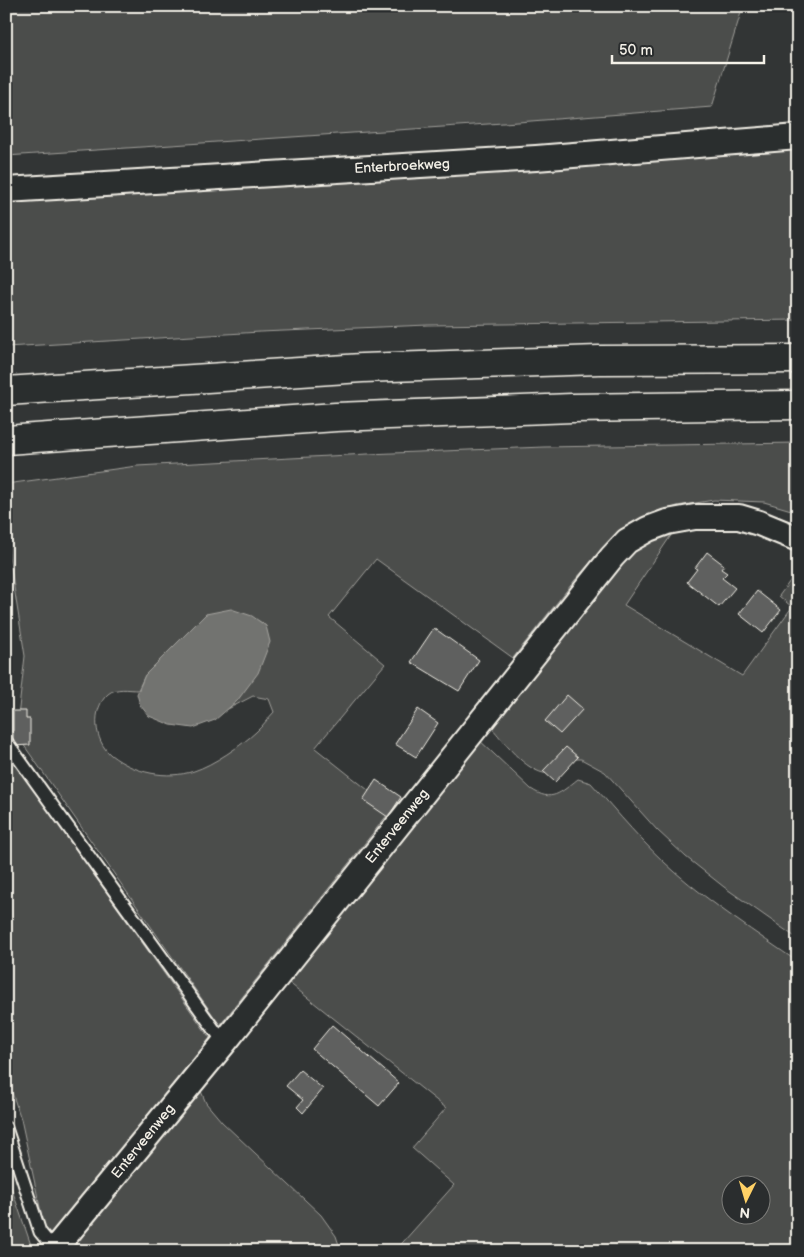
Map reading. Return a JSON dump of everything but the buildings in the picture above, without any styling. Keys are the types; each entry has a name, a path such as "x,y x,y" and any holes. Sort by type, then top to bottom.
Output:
{"highway":[{"path":"6,391 362,368 600,360 798,359"},
{"path":"6,440 336,417 572,408 798,405"}],"street":[{"name":"Enterbroekweg","path":"6,190 536,158 798,137"},
{"name":"Enterveenweg","path":"54,1250 224,1043 612,557 627,541 654,527 695,517 739,517 798,539"}],"lane":[{"path":"6,741 224,1043"},
{"path":"6,1128 40,1232 54,1250"}],"shaded area":[{"path":"6,6 743,6 712,107 518,122 6,156"},
{"path":"798,144 798,320 428,325 260,332 6,347 6,193"},
{"path":"798,443 798,512 764,502 714,500 677,506 643,520 623,531 603,548 513,658 376,559 329,617 385,664 315,748 392,809 220,1025 16,734 25,656 6,537 6,484 137,466 544,447","holes":["206,614 259,621 266,626 237,701 226,710 253,696 269,699 274,712 250,737 210,764 184,774 173,775 162,775 140,770 120,761 105,749 98,734 97,716 99,708 108,694 119,690 138,690 145,675"]},
{"path":"674,531 624,605 742,676 792,607 779,596 798,570 798,939 724,887 686,857 657,830 605,772 581,759 573,759 549,774 540,772 531,768 515,754 487,722 609,571 632,553 656,538"},
{"path":"231,609 252,616 266,626 270,642 258,673 237,701 215,720 193,728 171,725 149,716 140,705 137,694 145,675 206,614"},
{"path":"476,737 531,789 538,793 550,796 556,794 578,779 591,783 642,840 675,872 720,907 798,962 798,1251 395,1251 454,1185 412,1148 446,1108 283,978"},
{"path":"6,751 210,1038 47,1240 21,1119 6,1075"},
{"path":"198,1084 206,1103 222,1122 321,1215 336,1236 341,1251 65,1251"},
{"path":"6,1172 33,1251 6,1251"}]}
